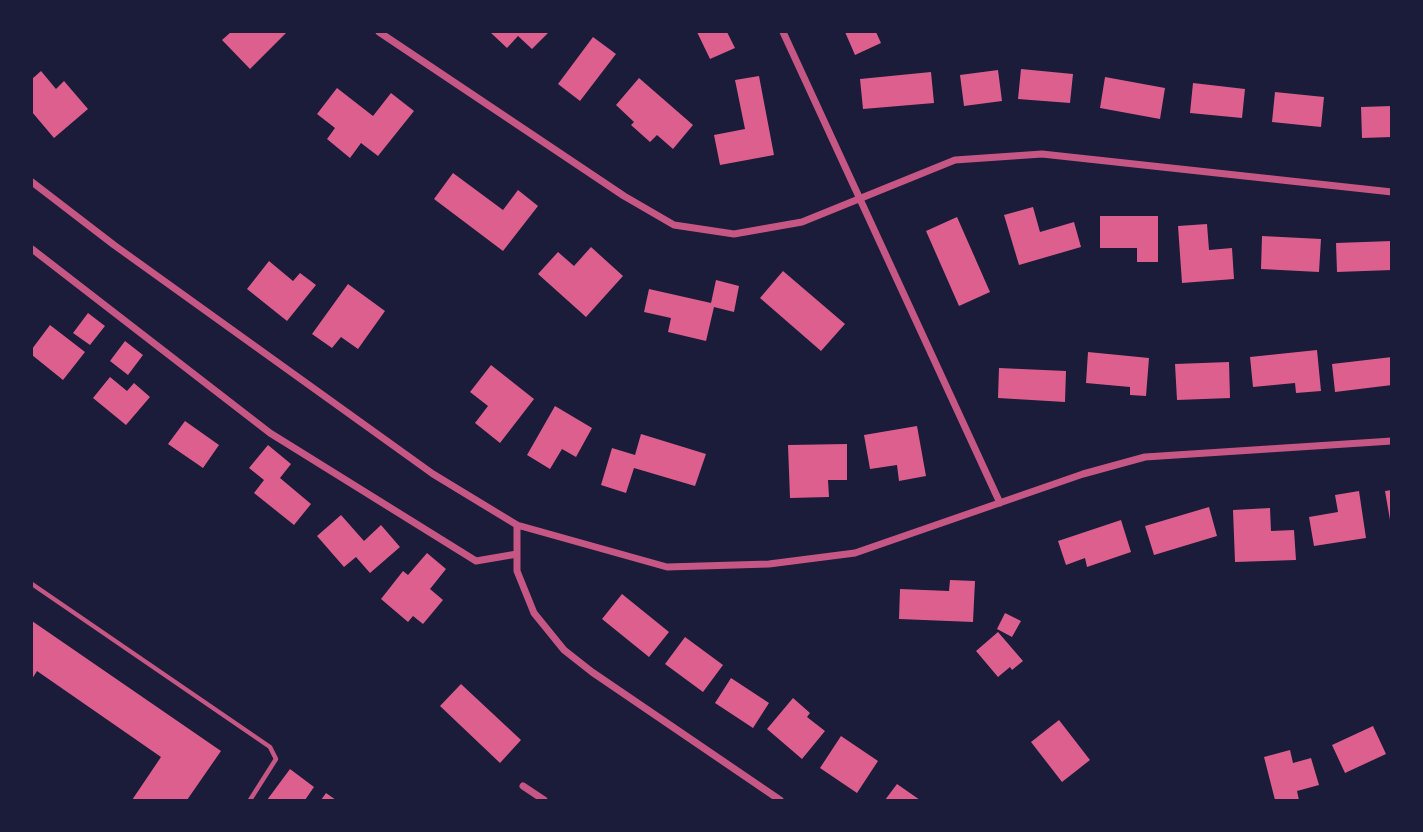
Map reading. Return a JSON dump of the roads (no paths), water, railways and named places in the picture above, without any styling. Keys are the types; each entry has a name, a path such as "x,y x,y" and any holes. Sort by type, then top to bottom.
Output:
{"street":[{"path":"379,32 624,195 674,225 734,234 802,222 955,160 1042,154 1391,192"},
{"path":"783,32 1000,503"},
{"path":"32,182 114,245 433,474 517,525 667,567 769,564 855,552 1083,474 1145,457 1391,441"},
{"path":"32,249 270,433 476,561 517,554"},
{"path":"517,525 517,571 534,613 564,650 780,800"},
{"path":"523,786 544,800"}],"lane":[{"path":"32,584 270,747 276,759 250,800"}]}
